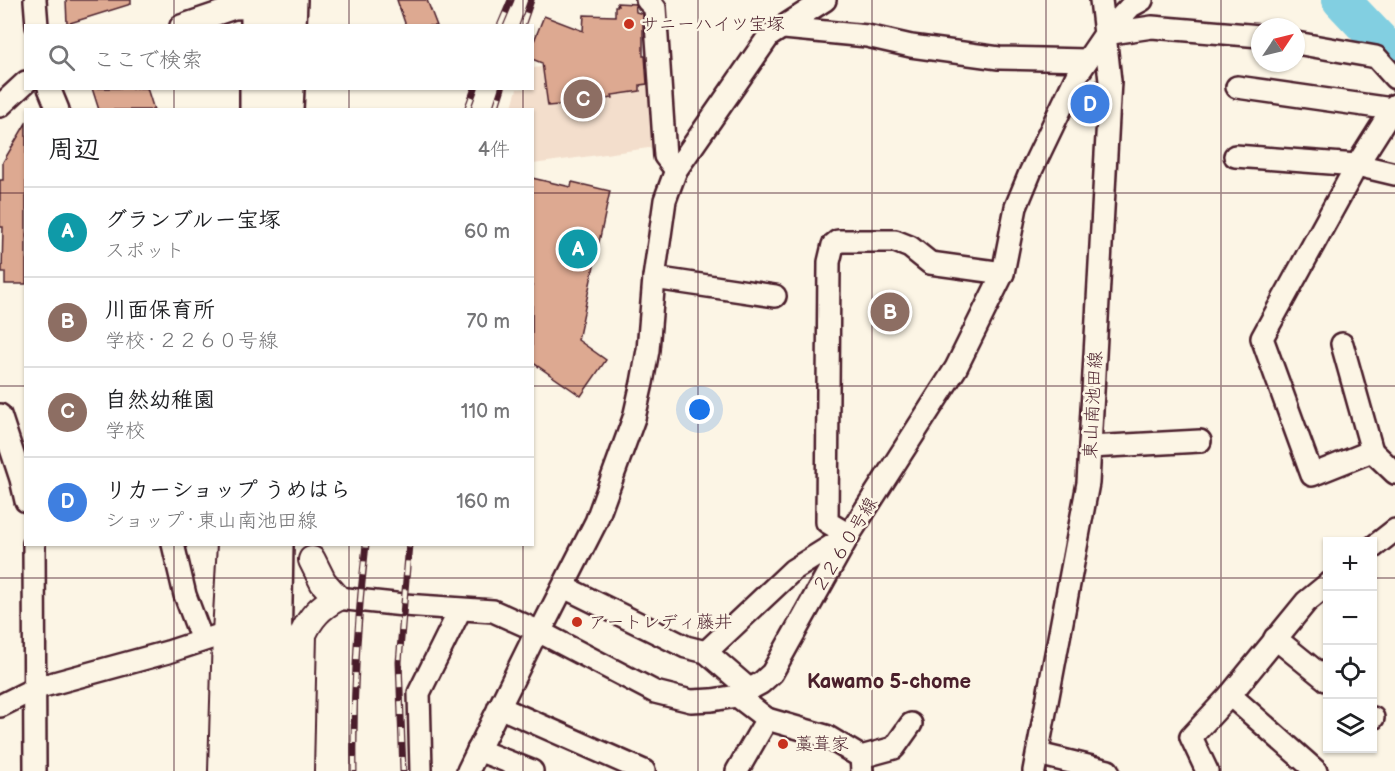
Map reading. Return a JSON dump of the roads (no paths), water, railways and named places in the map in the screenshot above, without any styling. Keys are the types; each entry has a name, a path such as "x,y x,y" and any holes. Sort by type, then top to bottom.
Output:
{"highway":[{"path":"257,90 257,108"},
{"path":"286,108 287,90"},
{"path":"245,771 250,546"},
{"path":"272,771 276,546"}],"street":[{"path":"35,0 37,24"},
{"path":"647,0 656,8 665,156 676,170"},
{"path":"468,771 532,641 540,632 596,522 634,418 648,350 654,278 665,200 676,170 769,36 825,0"},
{"path":"1101,0 1105,34 1152,27 1251,35"},
{"name":"２２６０号線","path":"744,693 772,673 849,535 956,368 1003,273 1016,207 1030,172 1077,75 1105,34 1131,6 1142,0"},
{"path":"187,24 234,8 274,11"},
{"path":"784,28 867,36 911,46 999,58 1087,60"},
{"name":"東山南池田線","path":"1036,762 1088,483 1110,81 1105,34"},
{"path":"1305,45 1376,57 1395,78"},
{"path":"0,106 24,84"},
{"path":"1238,87 1394,107 1357,165 1262,338 1312,475 1372,451"},
{"path":"50,90 57,108"},
{"path":"1235,156 1357,165 1395,174"},
{"path":"706,652 793,570 849,535 828,522 829,262 833,245 838,241 846,240 895,241 910,247 930,263 1003,273"},
{"path":"654,278 775,296"},
{"path":"1342,344 1372,451 1395,473"},
{"path":"1,418 24,492"},
{"path":"1090,447 1200,441"},
{"path":"1377,544 1395,530"},
{"path":"34,546 35,771"},
{"path":"173,546 185,595 214,636"},
{"path":"222,771 214,636 231,546"},
{"path":"312,552 323,582 338,598"},
{"path":"310,619 312,552"},
{"path":"564,587 686,647 706,652 767,719 826,736 862,764 894,748 911,724"},
{"path":"1208,771 1191,736 1230,695 1306,602 1323,589"},
{"path":"300,771 303,634 310,619 324,605 338,598 493,611 540,632 655,692 691,701 712,700 744,693"},
{"path":"421,771 419,693 460,610"},
{"path":"0,706 36,688 168,652 214,636"},
{"path":"1275,638 1323,677"},
{"path":"1230,695 1316,771"},
{"path":"500,707 644,771"},
{"path":"737,771 767,719"},
{"path":"478,750 532,771"},
{"path":"1036,762 1108,771"}],"waterway":[{"path":"1341,0 1395,57"}],"railway":[{"path":"501,24 511,0"},
{"path":"523,24 531,0"},
{"path":"468,108 474,90"},
{"path":"496,108 501,90"},
{"path":"354,771 356,658 366,546"},
{"path":"403,771 399,662 409,546"}],"place":[{"name":"サニーハイツ宝塚","path":"629,24"},
{"name":"自然幼稚園","path":"583,99"},
{"name":"リカーショップ うめはら","path":"1090,104"},
{"name":"グランブルー宝塚","path":"578,249"},
{"name":"川面保育所","path":"890,312"},
{"name":"アートレディ藤井","path":"577,622"},
{"name":"藁葺家","path":"783,744"}],"district":[{"name":"Kawamo 5-chome","path":"889,682"}]}
